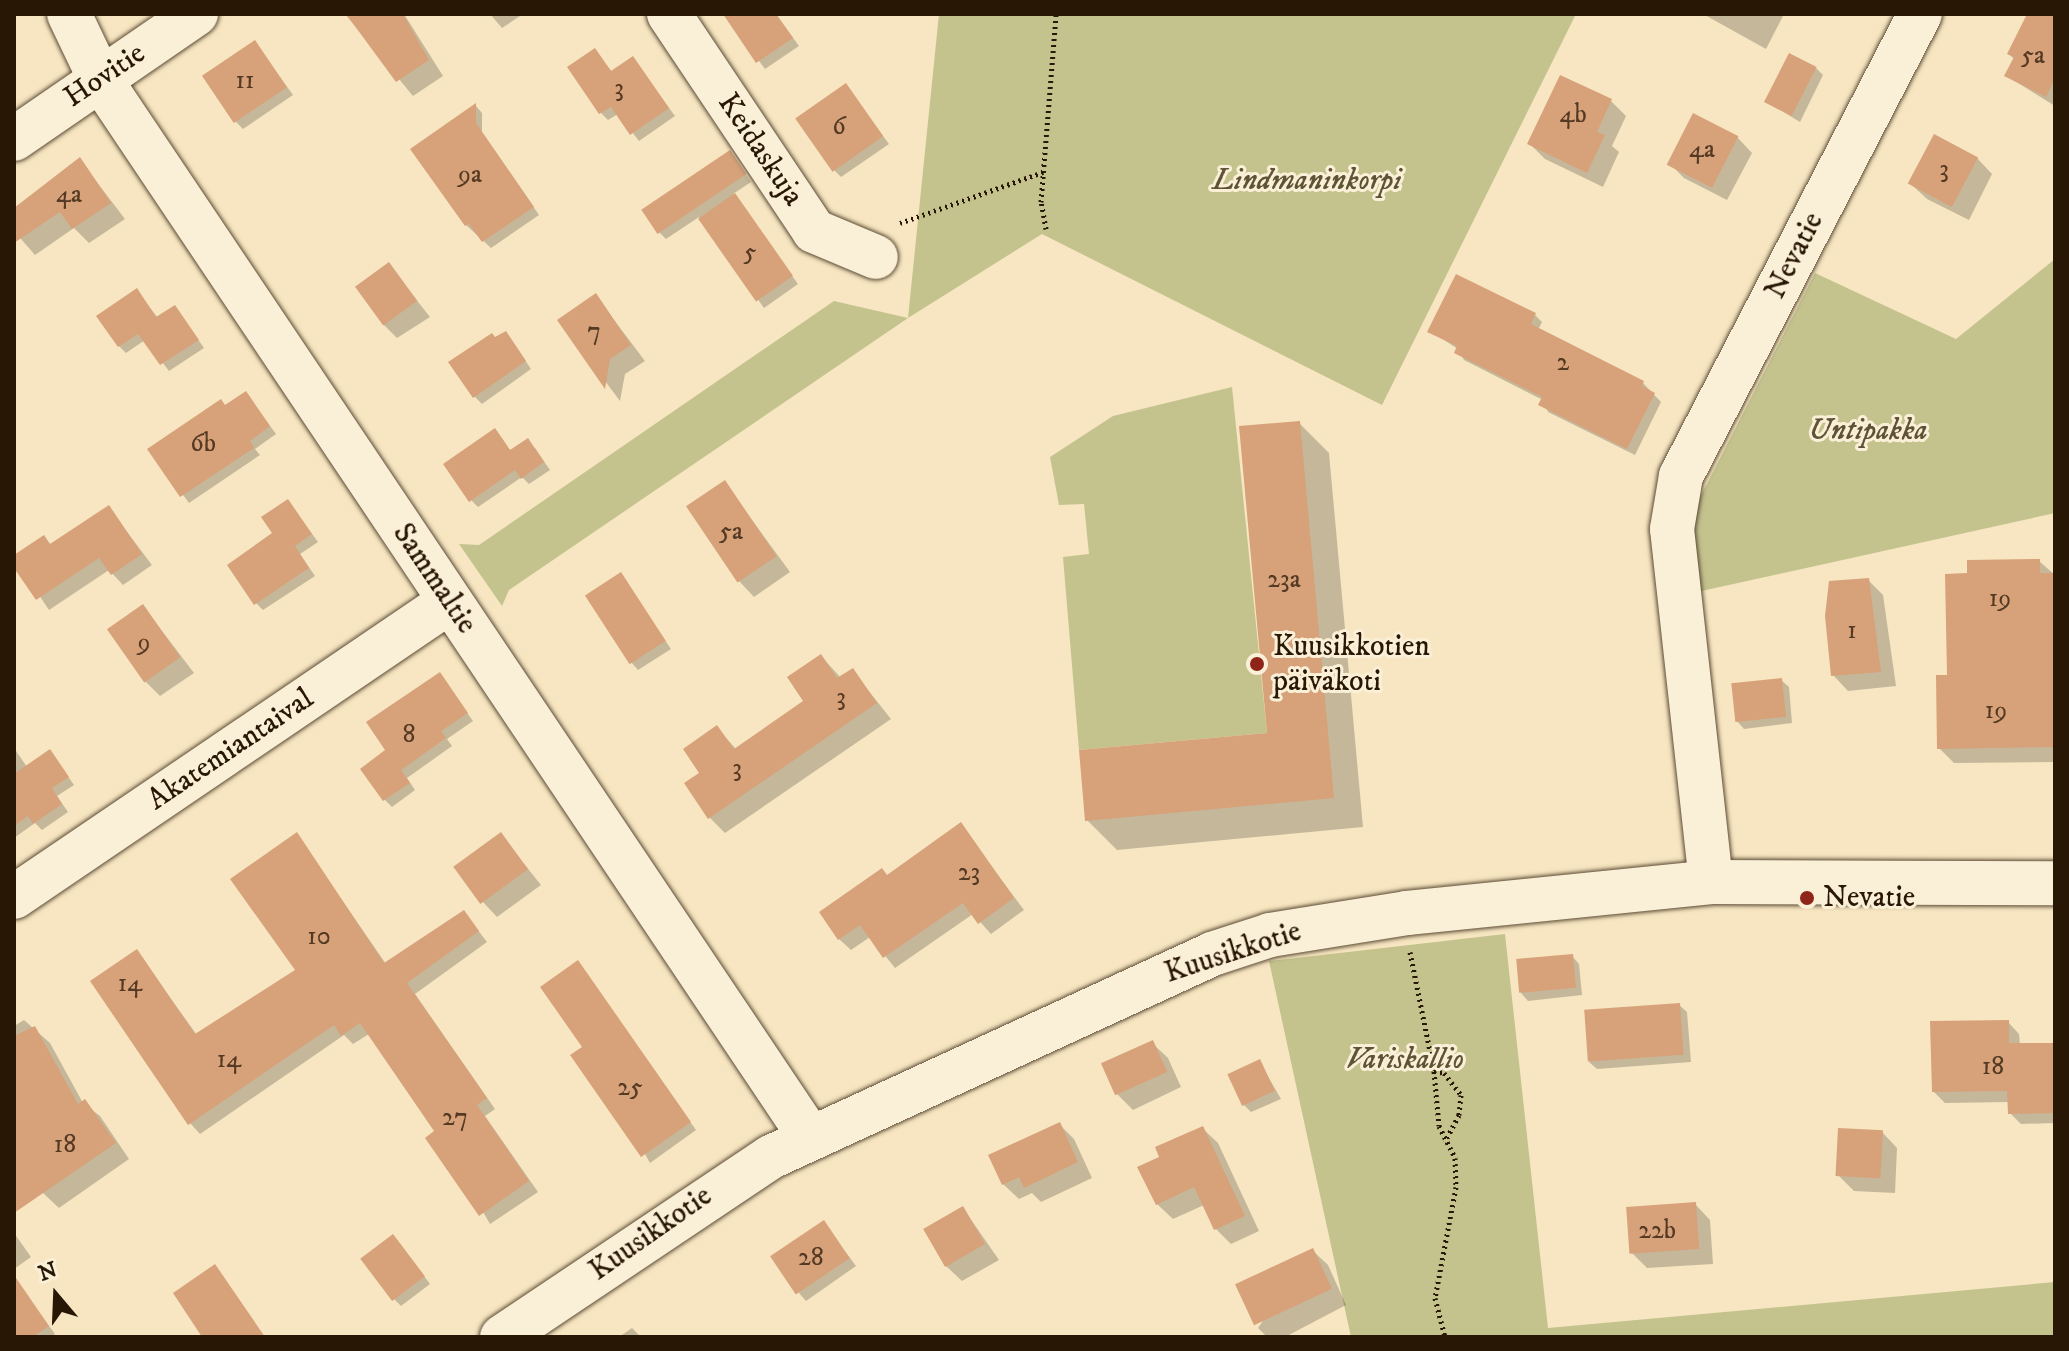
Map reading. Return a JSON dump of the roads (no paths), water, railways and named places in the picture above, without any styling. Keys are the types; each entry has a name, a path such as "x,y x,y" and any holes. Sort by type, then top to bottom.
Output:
{"street":[{"name":"Sammaltie","path":"69,14 100,79 810,1137"},
{"name":"Hovitie","path":"14,139 196,14"},
{"name":"Keidaskuja","path":"669,14 814,231 864,252"},
{"name":"Nevatie","path":"1711,882 1672,529 1681,476 1920,14"},
{"name":"Akatemiantaival","path":"14,897 449,602"},
{"name":"Kuusikkotie","path":"502,1337 724,1184 810,1137 1212,954 1270,935 1407,913 1711,882 2055,883"}],"place":[{"name":"Kuusikkotien päiväkoti","path":"1257,664"},
{"name":"Nevatie","path":"1807,898"}],"park label":[{"name":"Lindmaninkorpi","path":"1307,181"},
{"name":"Untipakka","path":"1868,431"},
{"name":"Variskallio","path":"1405,1060"}]}
